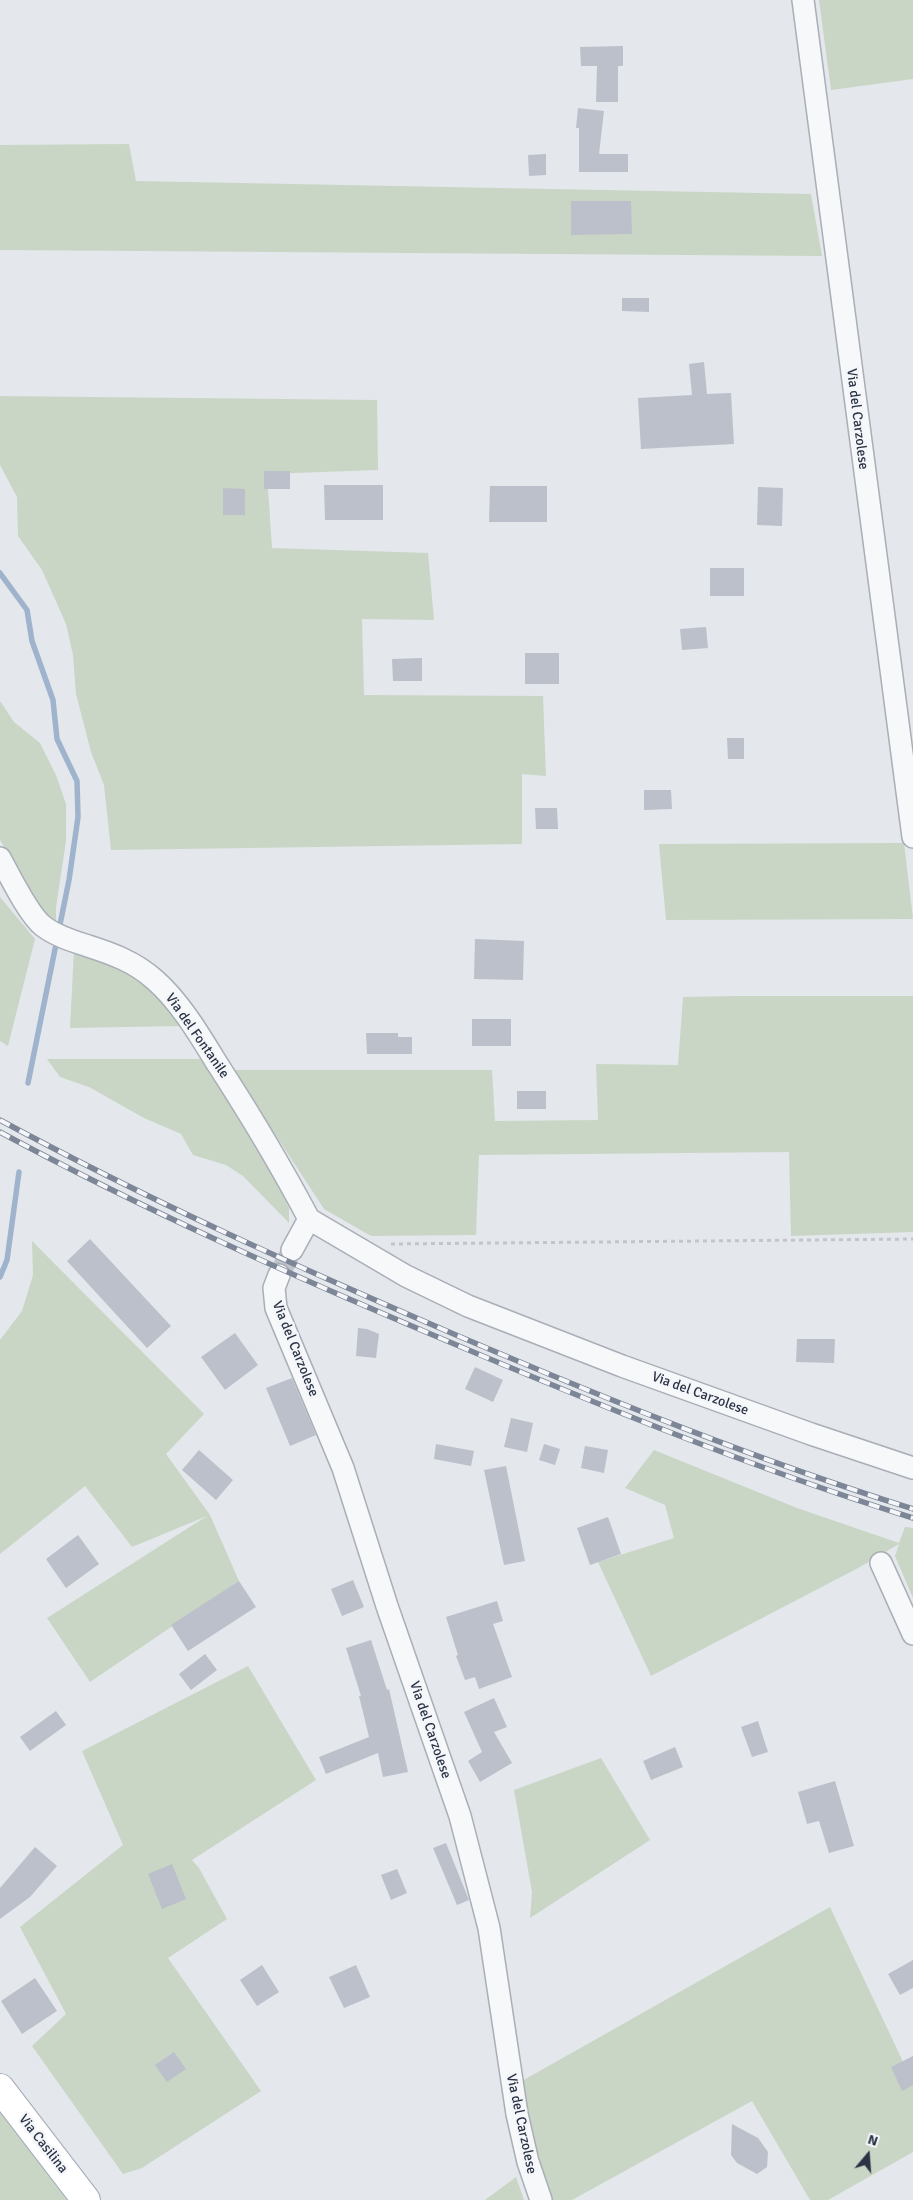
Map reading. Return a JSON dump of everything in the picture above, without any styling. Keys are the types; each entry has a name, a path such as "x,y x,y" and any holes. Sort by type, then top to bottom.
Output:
{"main road":[{"name":"Via Casilina","path":"0,2088 86,2200"}],"street":[{"name":"Via del Carzolese","path":"803,0 913,837"},
{"name":"Via del Fontanile","path":"0,858 27,905 42,925 74,941 128,961 147,973 166,991 240,1098 288,1179 309,1220"},
{"name":"Via del Carzolese","path":"309,1220 406,1276 468,1306 632,1369 913,1468"},
{"path":"292,1250 309,1220"},
{"name":"Via del Carzolese","path":"278,1275 274,1288 276,1308 344,1468 388,1606 460,1816 488,1928 504,2042 519,2123 528,2162 541,2200"},
{"path":"881,1563 913,1634"}],"path":[{"path":"390,1244 913,1239"}],"green space":[{"path":"819,0 913,0 913,79 831,90"},
{"path":"129,144 136,181 811,194 822,256 0,250 0,145"},
{"path":"0,396 377,400 378,470 267,474 272,548 428,553 434,620 362,619 364,695 543,696 546,776 522,774 522,844 111,850 104,785 91,752 76,694 73,655 66,624 42,570 18,536 17,497 0,465"},
{"path":"0,701 14,722 40,743 56,775 66,804 66,841 56,907 56,924 39,907 0,840"},
{"path":"904,843 913,919 666,920 659,844"},
{"path":"0,897 35,939 8,1046 0,1041"},
{"path":"74,950 104,959 150,985 183,1026 70,1028"},
{"path":"913,996 913,1232 791,1236 789,1152 479,1155 476,1235 371,1236 324,1209 233,1070 492,1070 495,1121 598,1120 596,1064 678,1065 683,997"},
{"path":"47,1059 204,1059 272,1173 289,1208 289,1223 243,1176 226,1165 193,1155 181,1134 144,1118 89,1087 60,1077"},
{"path":"32,1241 204,1414 166,1454 210,1515 239,1581 90,1682 47,1618 207,1516 132,1547 85,1486 0,1554 0,1340 22,1311 33,1275"},
{"path":"654,1450 797,1508 899,1543 905,1527 913,1528 913,1598 895,1556 899,1544 860,1567 651,1676 598,1562 674,1538 665,1505 625,1488"},
{"path":"248,1666 316,1780 192,1860 199,1868 227,1919 168,1958 261,2091 142,2168 123,2174 32,2046 66,2014 20,1927 123,1845 82,1751"},
{"path":"601,1758 650,1840 530,1918 532,1892 514,1790"},
{"path":"830,1907 913,2083 913,2152 828,2200 810,2200 752,2101 572,2200 552,2200 533,2141 522,2081"},
{"path":"0,2107 72,2200 0,2200"},
{"path":"516,2177 524,2200 485,2200"}],"building":[{"path":"623,46 623,66 618,66 618,102 596,102 597,66 581,66 580,47"},
{"path":"578,108 604,111 599,154 628,154 628,172 579,172 579,128 576,128"},
{"path":"546,154 546,175 529,176 528,155"},
{"path":"571,201 631,201 632,234 571,235"},
{"path":"622,298 649,298 649,312 622,311"},
{"path":"704,362 707,394 731,393 734,444 641,449 638,398 692,395 689,364"},
{"path":"264,471 290,471 290,489 264,489"},
{"path":"324,485 383,485 383,520 325,520"},
{"path":"490,486 547,486 547,522 489,522"},
{"path":"758,487 783,488 782,526 757,525"},
{"path":"223,488 245,489 245,515 223,515"},
{"path":"710,568 744,568 744,596 710,596"},
{"path":"706,627 708,648 682,650 680,629"},
{"path":"525,653 559,653 559,684 525,684"},
{"path":"422,658 422,681 393,681 392,659"},
{"path":"727,738 744,738 744,759 728,759"},
{"path":"644,790 671,790 672,809 644,810"},
{"path":"535,808 557,808 558,829 536,829"},
{"path":"475,939 524,941 523,980 474,979"},
{"path":"472,1019 511,1019 511,1046 472,1046"},
{"path":"366,1033 398,1033 398,1037 412,1037 412,1054 367,1054"},
{"path":"517,1091 546,1091 546,1109 517,1109"},
{"path":"90,1239 171,1326 147,1348 67,1261"},
{"path":"358,1328 367,1329 379,1334 376,1358 356,1356"},
{"path":"235,1333 258,1365 225,1390 201,1357"},
{"path":"797,1339 835,1339 834,1363 796,1362"},
{"path":"475,1367 503,1380 493,1402 465,1389"},
{"path":"292,1378 316,1435 290,1446 266,1388"},
{"path":"511,1418 533,1423 527,1452 504,1447"},
{"path":"436,1444 474,1451 471,1466 434,1459"},
{"path":"544,1444 560,1449 555,1465 539,1460"},
{"path":"585,1446 608,1450 604,1473 581,1468"},
{"path":"199,1450 233,1480 216,1500 182,1470"},
{"path":"506,1466 525,1561 504,1565 484,1470"},
{"path":"608,1517 621,1554 590,1565 577,1528"},
{"path":"78,1535 99,1564 66,1588 46,1559"},
{"path":"353,1580 364,1607 342,1616 331,1589"},
{"path":"239,1581 256,1607 188,1651 171,1625"},
{"path":"497,1601 503,1621 493,1624 512,1677 479,1689 475,1677 465,1680 456,1656 458,1655 446,1617"},
{"path":"371,1640 387,1690 389,1689 408,1772 383,1777 378,1753 326,1774 319,1757 369,1737 359,1696 361,1696 346,1648"},
{"path":"205,1654 217,1670 191,1690 179,1674"},
{"path":"494,1698 507,1727 494,1732 512,1763 480,1782 468,1761 482,1752 464,1712"},
{"path":"56,1711 66,1725 30,1751 20,1737"},
{"path":"758,1721 768,1752 752,1757 741,1727"},
{"path":"675,1747 683,1767 651,1780 643,1761"},
{"path":"835,1781 854,1846 829,1853 819,1821 807,1824 798,1792"},
{"path":"446,1843 469,1900 457,1905 433,1848"},
{"path":"35,1847 57,1866 30,1897 0,1919 0,1888"},
{"path":"172,1864 186,1899 162,1909 148,1874"},
{"path":"397,1869 407,1893 391,1900 381,1875"},
{"path":"913,1960 913,1988 900,1995 888,1974"},
{"path":"262,1965 279,1992 257,2006 240,1980"},
{"path":"356,1965 370,1997 344,2008 329,1977"},
{"path":"35,1978 57,2011 22,2034 1,2001"},
{"path":"174,2052 186,2069 167,2082 155,2065"},
{"path":"913,2056 913,2085 902,2091 891,2067"},
{"path":"732,2124 758,2138 768,2152 767,2167 757,2174 737,2163 731,2155"}],"waterway":[{"path":"0,573 27,610 32,641 53,700 57,739 77,781 78,817 69,880 28,1083"},
{"path":"0,1277 7,1260 19,1172"}],"tunnel":[{"path":"279,1275 292,1250"}],"railway":[{"path":"0,1120 56,1150 226,1233 456,1335 682,1428 797,1470 913,1509"},
{"path":"0,1132 106,1187 214,1239 433,1335 552,1385 731,1455 913,1518"}]}
